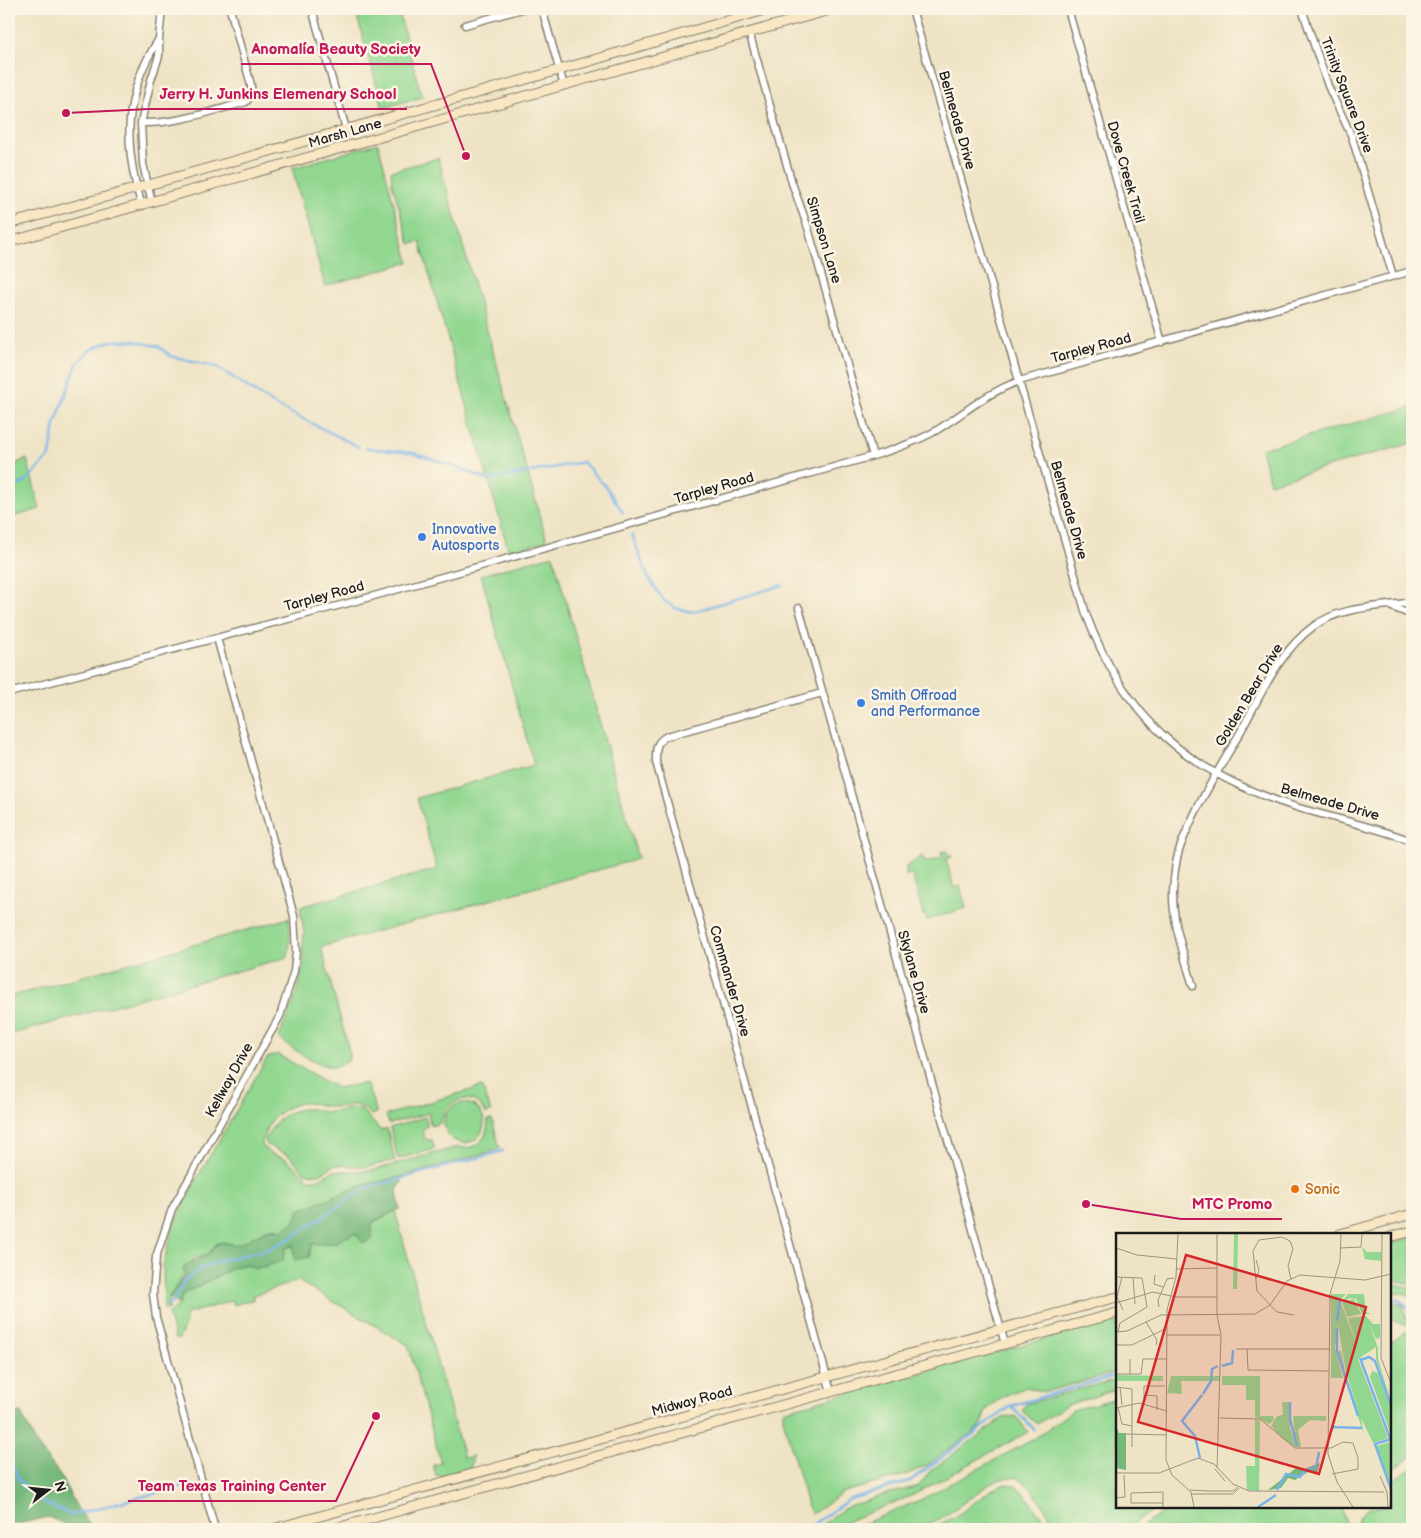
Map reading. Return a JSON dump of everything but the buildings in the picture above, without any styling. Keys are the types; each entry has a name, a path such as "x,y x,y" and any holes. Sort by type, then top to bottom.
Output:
{"main road":[{"name":"Marsh Lane","path":"9,224 137,190 768,9"},
{"name":"Marsh Lane","path":"9,242 564,86 749,32 801,13 833,9"},
{"path":"1344,1233 1412,1214"},
{"path":"1391,1237 1412,1231"},
{"name":"Midway Road","path":"273,1529 1116,1297"},
{"name":"Midway Road","path":"332,1529 1116,1313"},
{"path":"589,1443 592,1458"},
{"path":"431,1486 434,1501"}],"street":[{"path":"152,203 141,147 141,123 149,87 159,56 158,39 162,9"},
{"path":"141,123 160,124 246,102 251,94 252,85 230,9"},
{"path":"312,9 346,129"},
{"path":"465,25 522,9"},
{"path":"542,9 564,86"},
{"name":"Belmeade Drive","path":"912,9 1086,614 1106,663 1128,698 1148,720 1183,752 1216,775 1298,808 1391,833 1412,841"},
{"name":"Dove Creek Trail","path":"1068,9 1162,342"},
{"name":"Trinity Square Drive","path":"1302,9 1328,86 1352,137 1393,276"},
{"name":"Simpson Lane","path":"749,32 792,183 811,237 873,456"},
{"path":"142,206 129,150 129,116 138,79 158,39"},
{"name":"Tarpley Road","path":"9,694 873,456 917,441 938,429 982,397 1019,381 1412,271"},
{"name":"Golden Bear Drive","path":"1193,986 1175,918 1172,899 1174,878 1185,834 1216,775 1276,670 1297,641 1315,626 1347,611 1412,602"},
{"path":"1392,606 1412,615"},
{"name":"Skylane Drive","path":"799,608 1005,1344"},
{"name":"Kellway Drive","path":"215,1529 156,1317 153,1294 156,1257 172,1209 280,1016 290,986 296,952 296,935 290,898 217,638"},
{"name":"Commander Drive","path":"822,692 667,736 660,740 656,747 656,762 831,1392"}],"green space":[{"path":"355,9 398,9 422,97 383,108"},
{"path":"378,143 409,262 325,286 292,168"},
{"path":"438,158 547,541 509,552 420,242 410,244 392,183 391,171"},
{"path":"1412,407 1412,443 1270,483 1261,449"},
{"path":"27,459 40,509 9,518 9,466"},
{"path":"553,555 638,859 321,947 350,1054 348,1061 335,1067 304,1056 279,1037 297,994 303,967 304,933 300,907 437,869 417,798 534,765 481,575"},
{"path":"947,851 952,857 946,859 954,888 960,886 966,908 927,920 925,915 923,915 912,874 906,876 906,867 922,856 925,862 943,857 941,852"},
{"path":"289,918 290,943 288,957 9,1035 9,997"},
{"path":"277,1054 337,1088 366,1083 377,1113 371,1115 357,1105 329,1107 306,1103 290,1107 276,1116 266,1130 262,1145 269,1153 286,1159 309,1179 319,1179 333,1171 370,1171 458,1147 471,1147 484,1138 488,1120 492,1119 500,1149 370,1184 300,1210 296,1221 282,1230 274,1228 265,1230 250,1240 235,1245 224,1242 217,1243 207,1255 194,1259 169,1297 169,1309 164,1310 163,1266 173,1227 194,1183 267,1058"},
{"path":"481,1087 491,1112 486,1114 481,1106 468,1099 460,1100 448,1108 441,1123 431,1126 428,1113 389,1124 386,1115"},
{"path":"468,1103 475,1106 481,1112 484,1123 483,1131 475,1140 468,1143 460,1143 453,1140 445,1131 444,1119 447,1112 456,1104"},
{"path":"355,1108 363,1111 380,1130 387,1129 395,1160 367,1167 335,1165 320,1174 313,1174 304,1172 290,1156 267,1145 265,1139 273,1126 284,1116 296,1110 312,1109 334,1112"},
{"path":"425,1117 428,1125 422,1130 425,1139 432,1140 435,1149 398,1159 390,1128"},
{"path":"405,1176 397,1191 400,1209 372,1222 372,1240 363,1243 355,1233 334,1243 312,1244 309,1257 295,1260 293,1245 285,1249 283,1261 255,1269 246,1264 233,1268 183,1294 179,1305 169,1297 185,1276 183,1267 208,1254 217,1244 238,1244 265,1231 282,1230 295,1221 299,1210 360,1186"},
{"path":"395,1211 464,1458 473,1456 471,1467 439,1476 436,1475 433,1465 441,1463 408,1345 298,1281 254,1295 254,1299 234,1305 232,1301 186,1314 186,1322 179,1339 175,1339 168,1314 179,1305 183,1294 233,1268 293,1245 295,1259 312,1244 334,1243"},
{"path":"1412,1237 1412,1284 1391,1279 1391,1244"},
{"path":"1391,1283 1412,1288 1412,1299 1404,1293 1391,1292"},
{"path":"1391,1303 1403,1305 1407,1319 1412,1316 1412,1320 1405,1326 1391,1319"},
{"path":"1116,1319 1116,1372 1045,1392 1027,1387 1006,1395 986,1410 981,1426 926,1466 905,1475 844,1492 812,1514 807,1505 783,1418 783,1411"},
{"path":"1406,1331 1412,1340 1412,1456 1391,1470 1391,1343"},
{"path":"1116,1379 1116,1389 1067,1405 1037,1424 1022,1411 1026,1404"},
{"path":"1116,1398 1116,1508 1156,1508 1127,1529 1058,1529 1029,1486 1018,1478 1010,1477 992,1483 948,1514 925,1525 889,1530 851,1529 920,1500 1034,1439 1073,1410"},
{"path":"9,1413 21,1413 37,1445 58,1472 79,1511 90,1524 71,1527 48,1517 9,1526"},
{"path":"1016,1416 1028,1432 913,1495 843,1523 835,1529 816,1529 843,1509 883,1495 919,1486 930,1471 1003,1418"},
{"path":"1412,1468 1412,1529 1357,1529 1358,1519 1367,1508 1391,1508 1391,1482"},
{"path":"1005,1484 1015,1485 1021,1490 1051,1529 928,1529 955,1517 991,1490"},
{"path":"1169,1508 1342,1508 1347,1529 1139,1529"}],"waterway":[{"path":"9,488 24,483 50,456 55,424 77,364 90,350 110,341 133,341 158,346 171,356 217,367 273,404 359,447"},
{"path":"366,448 413,453 460,468 488,480 583,462 606,487 623,512"},
{"path":"632,535 647,575 663,600 675,608 692,612 783,585"},
{"path":"167,1305 172,1303 185,1280 200,1269 218,1261 266,1250 291,1238 366,1188 503,1151"},
{"path":"1391,1299 1398,1299 1412,1311"},
{"path":"806,1529 850,1499 910,1481 1011,1406 1116,1375"},
{"path":"1011,1406 1034,1429"},
{"path":"9,1457 19,1480 44,1503 72,1515 171,1489"}],"place":[{"name":"Jerry H. Junkins Elemenary School","path":"66,113"},
{"name":"Anomalía Beauty Society","path":"466,156"},
{"name":"Innovative Autosports","path":"422,537"},
{"name":"Smith Offroad and Performance","path":"861,703"},
{"name":"Sonic","path":"1295,1189"},
{"name":"MTC Promo","path":"1086,1204"},
{"name":"Team Texas Training Center","path":"376,1416"}]}
